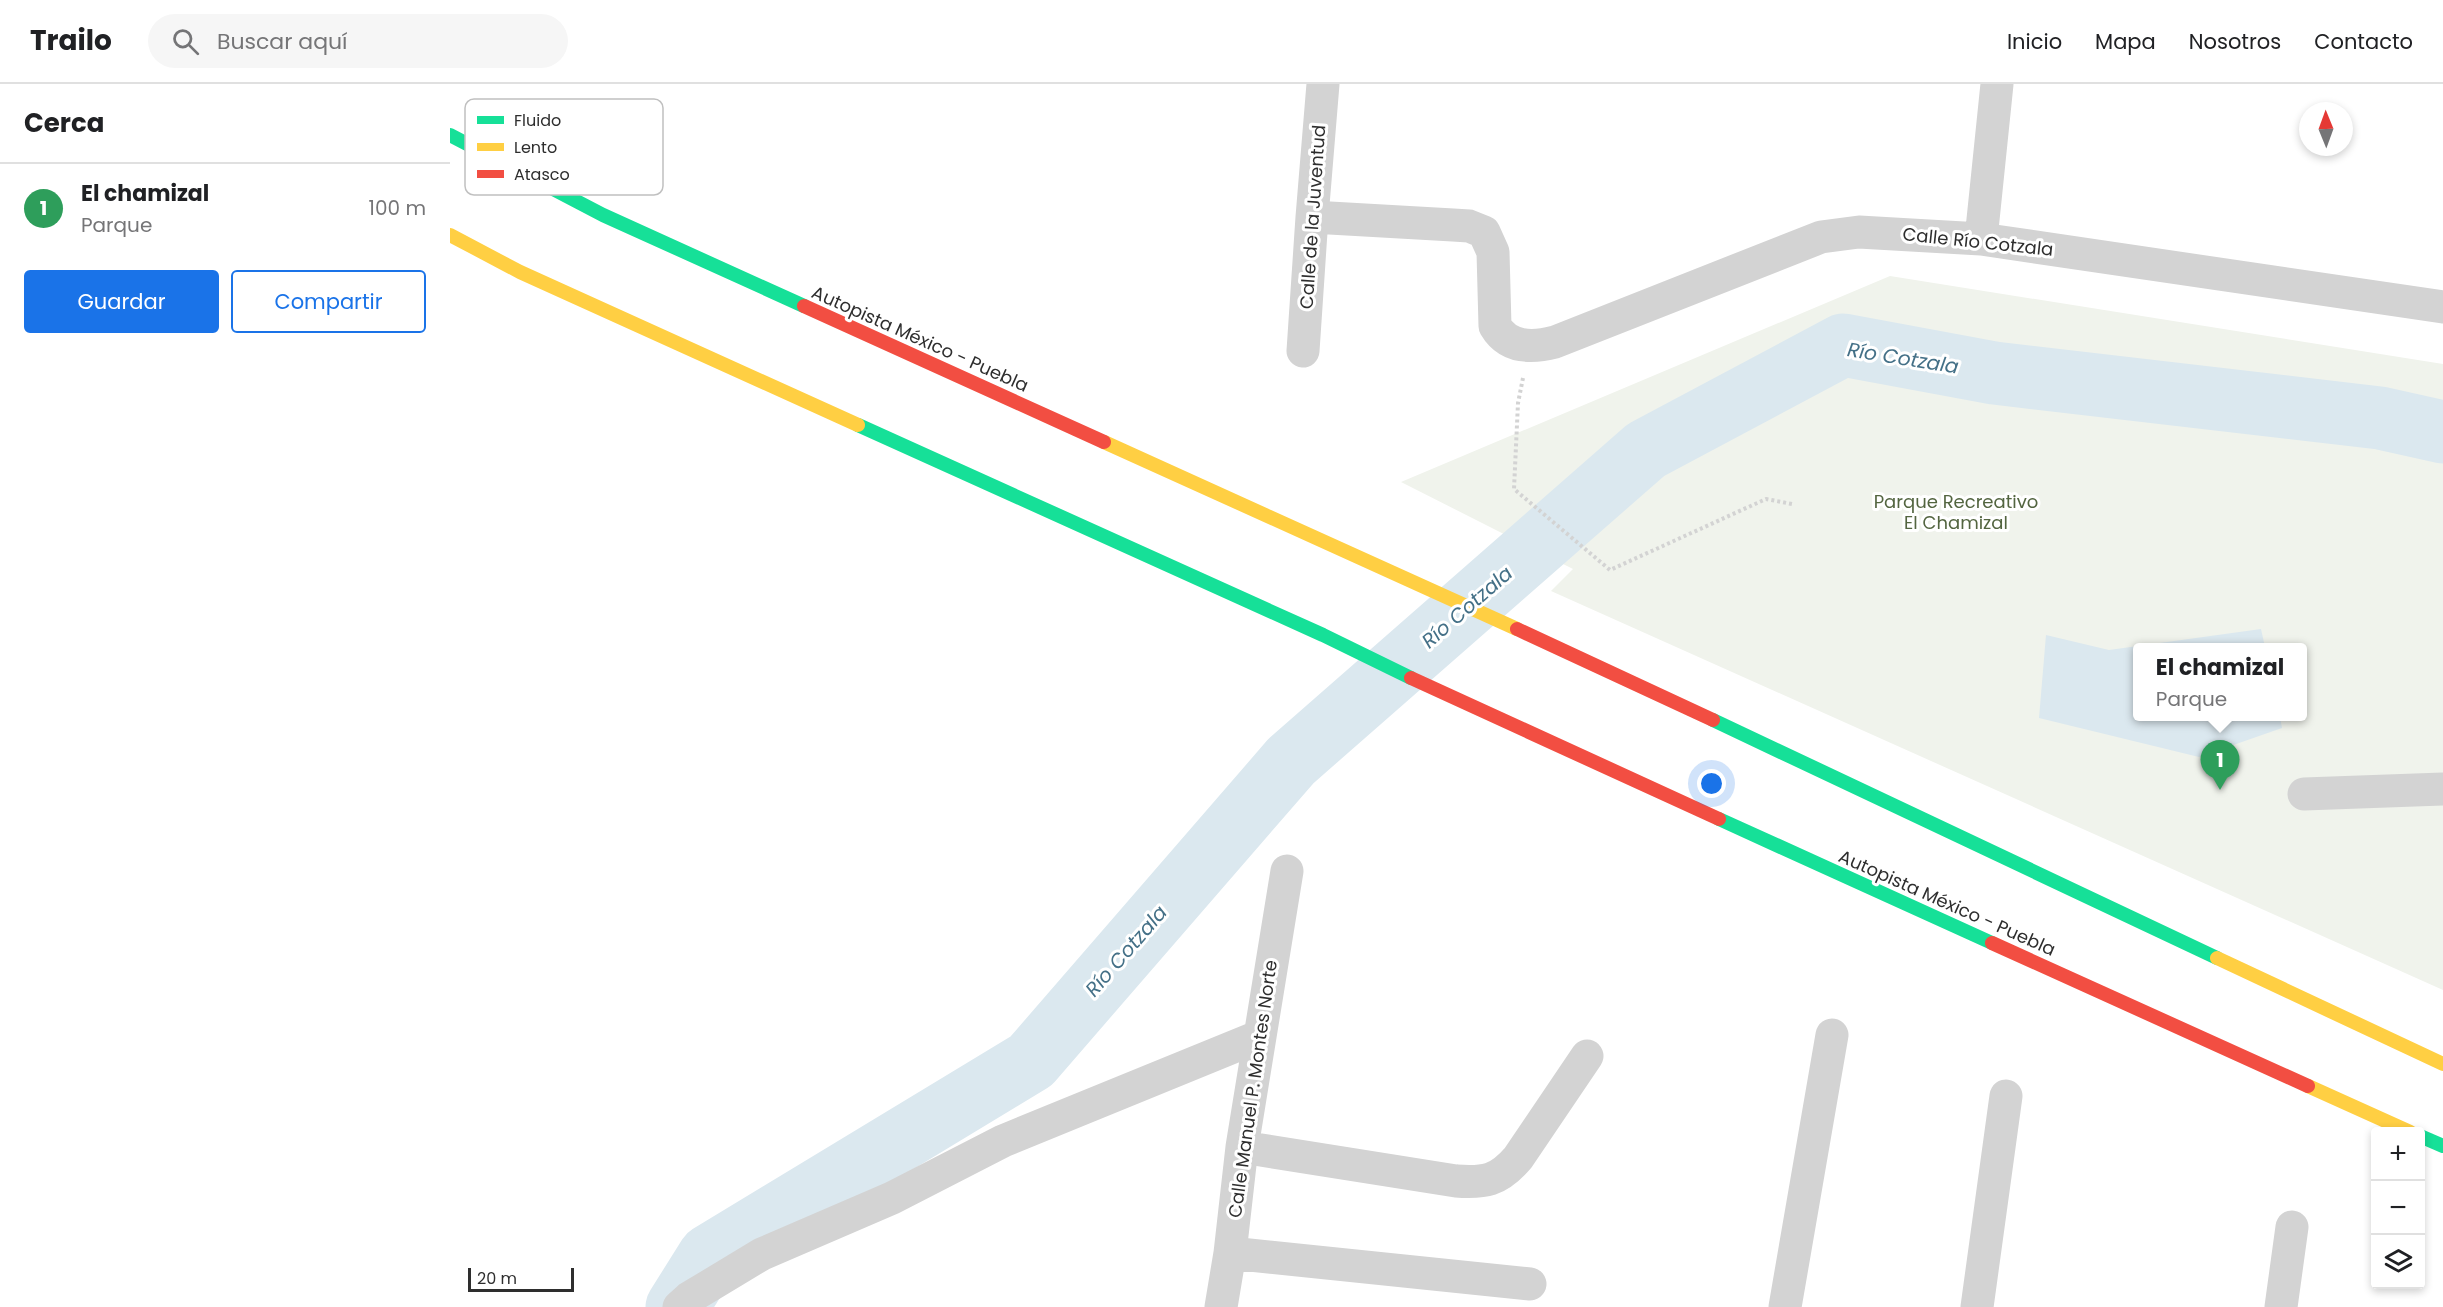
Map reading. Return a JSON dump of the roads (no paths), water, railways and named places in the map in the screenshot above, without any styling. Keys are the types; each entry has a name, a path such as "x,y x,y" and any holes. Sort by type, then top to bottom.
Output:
{"highway":[{"name":"Autopista México - Puebla","path":"450,135 465,143"},
{"name":"Autopista México - Puebla","path":"565,195 603,215 1559,648 2443,1064"},
{"name":"Autopista México - Puebla","path":"450,235 542,281 1323,635 1470,707 2401,1127"},
{"path":"2425,1138 2443,1146"}],"street":[{"name":"Calle de la Juventud","path":"1303,351 1311,217 1323,84"},
{"path":"1981,239 1997,84"},
{"name":"Calle Río Cotzala","path":"1311,217 1469,226 1484,232 1493,252 1495,326 1500,335 1515,344 1531,346 1555,342 1830,235 1859,232 1981,239 2443,307"},
{"path":"2304,794 2443,789"},
{"name":"Calle Manuel P. Montes Norte","path":"1221,1307 1230,1253 1242,1147 1287,871"},
{"path":"1785,1307 1832,1035"},
{"path":"684,1302 762,1254 892,1198 1003,1141 1260,1036"},
{"path":"1242,1147 1455,1181 1491,1180 1506,1172 1518,1158 1587,1056"},
{"path":"1977,1307 2006,1095"},
{"path":"2281,1307 2292,1227"},
{"path":"1230,1253 1530,1284"}],"waterway":[{"name":"Río Cotzala","path":"677,1307 709,1256 1031,1061 1291,761 1646,450 1843,345 1994,373 2380,418 2443,432"}],"place":[{"name":"El chamizal","path":"2220,790"}],"park label":[{"name":"Parque Recreativo El Chamizal","path":"1956,512"}]}
